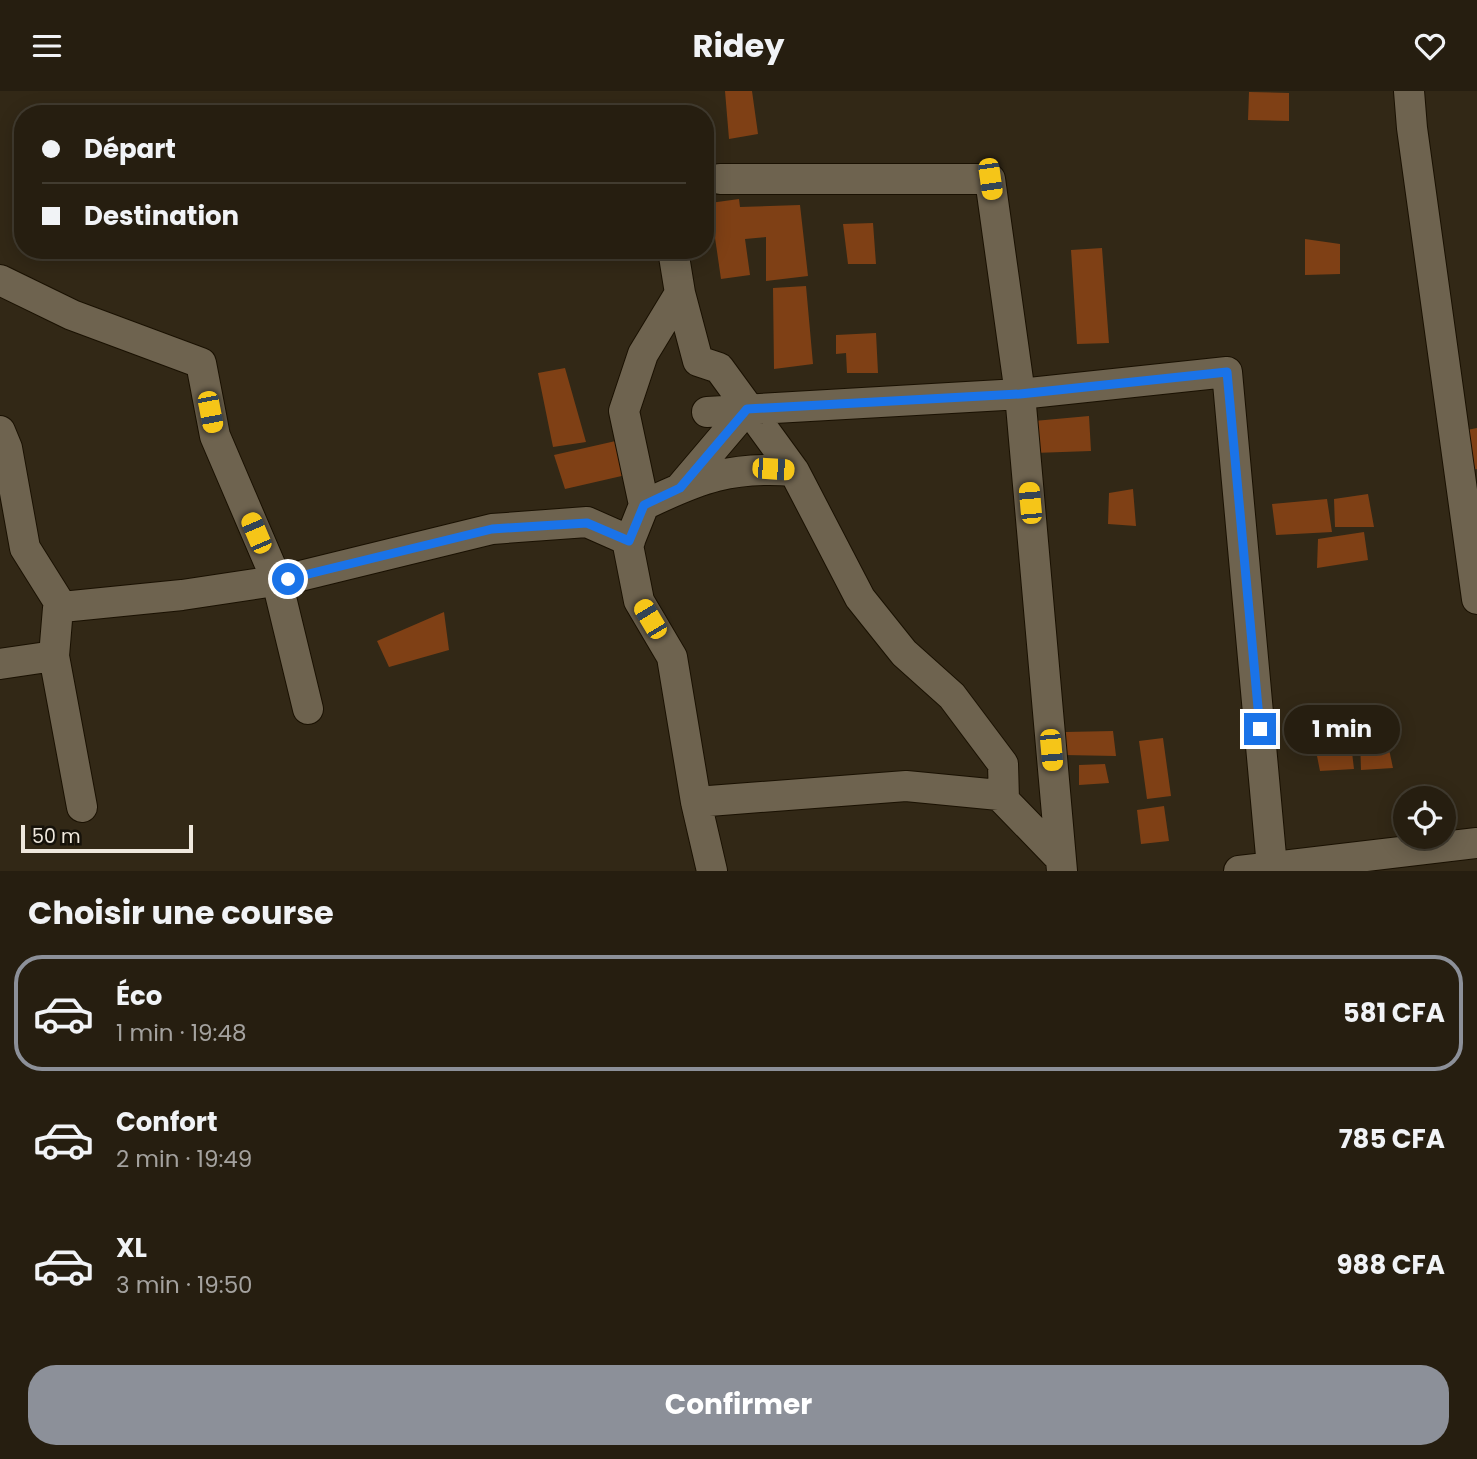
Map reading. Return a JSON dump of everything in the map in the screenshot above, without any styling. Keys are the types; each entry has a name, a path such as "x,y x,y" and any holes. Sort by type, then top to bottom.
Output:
{"street":[{"path":"1409,91 1477,599"},
{"path":"720,179 990,179 1020,394 1061,867"},
{"path":"674,259 680,293 698,361 719,367 794,471 860,598 904,653 952,696 1003,764 1004,800"},
{"path":"0,280 72,315 201,363 215,436 277,581 308,709"},
{"path":"680,293 643,353 624,411 644,505 629,541 639,601 673,656 696,802 712,871"},
{"path":"707,412 1020,394 1227,372 1272,867"},
{"path":"680,488 747,409"},
{"path":"0,431 7,448 25,548 62,607"},
{"path":"644,505 680,488 752,468 794,471"},
{"path":"82,807 54,656 58,608 182,595 277,581 411,551 492,529 587,523 629,541"},
{"path":"0,664 54,656"},
{"path":"696,802 906,786 999,795 1061,867"},
{"path":"1239,871 1477,843"}],"building":[{"path":"725,91 752,91 758,134 729,139"},
{"path":"1249,92 1289,93 1289,121 1248,120"},
{"path":"739,199 740,207 800,205 808,276 766,281 766,237 745,239 750,275 721,279 714,231 714,202"},
{"path":"873,223 876,264 848,264 843,224"},
{"path":"1305,239 1340,244 1340,274 1305,275"},
{"path":"1102,248 1109,343 1077,344 1071,250"},
{"path":"806,286 813,364 774,369 773,288"},
{"path":"876,333 878,373 847,373 846,353 836,354 836,335"},
{"path":"565,368 586,442 553,447 538,373"},
{"path":"1089,416 1091,451 1034,453 1034,421"},
{"path":"1477,428 1477,469 1468,471 1462,431"},
{"path":"620,440 626,475 565,489 554,455"},
{"path":"1133,489 1136,526 1108,524 1109,493"},
{"path":"1368,494 1374,527 1335,527 1334,499"},
{"path":"1327,499 1332,532 1276,535 1272,504"},
{"path":"1364,532 1368,560 1317,568 1318,539"},
{"path":"444,612 449,650 389,667 377,641"},
{"path":"1113,731 1116,756 1064,755 1065,732"},
{"path":"1350,735 1354,769 1320,771 1314,741"},
{"path":"1386,735 1393,768 1361,770 1360,738"},
{"path":"1163,738 1171,796 1147,799 1139,741"},
{"path":"1105,764 1109,783 1079,785 1079,765"},
{"path":"1164,806 1169,841 1141,844 1137,810"}],"route":[{"path":"288,579 492,529 587,523 629,541 644,505 680,488 747,409 1020,394 1227,372 1260,729"}]}
